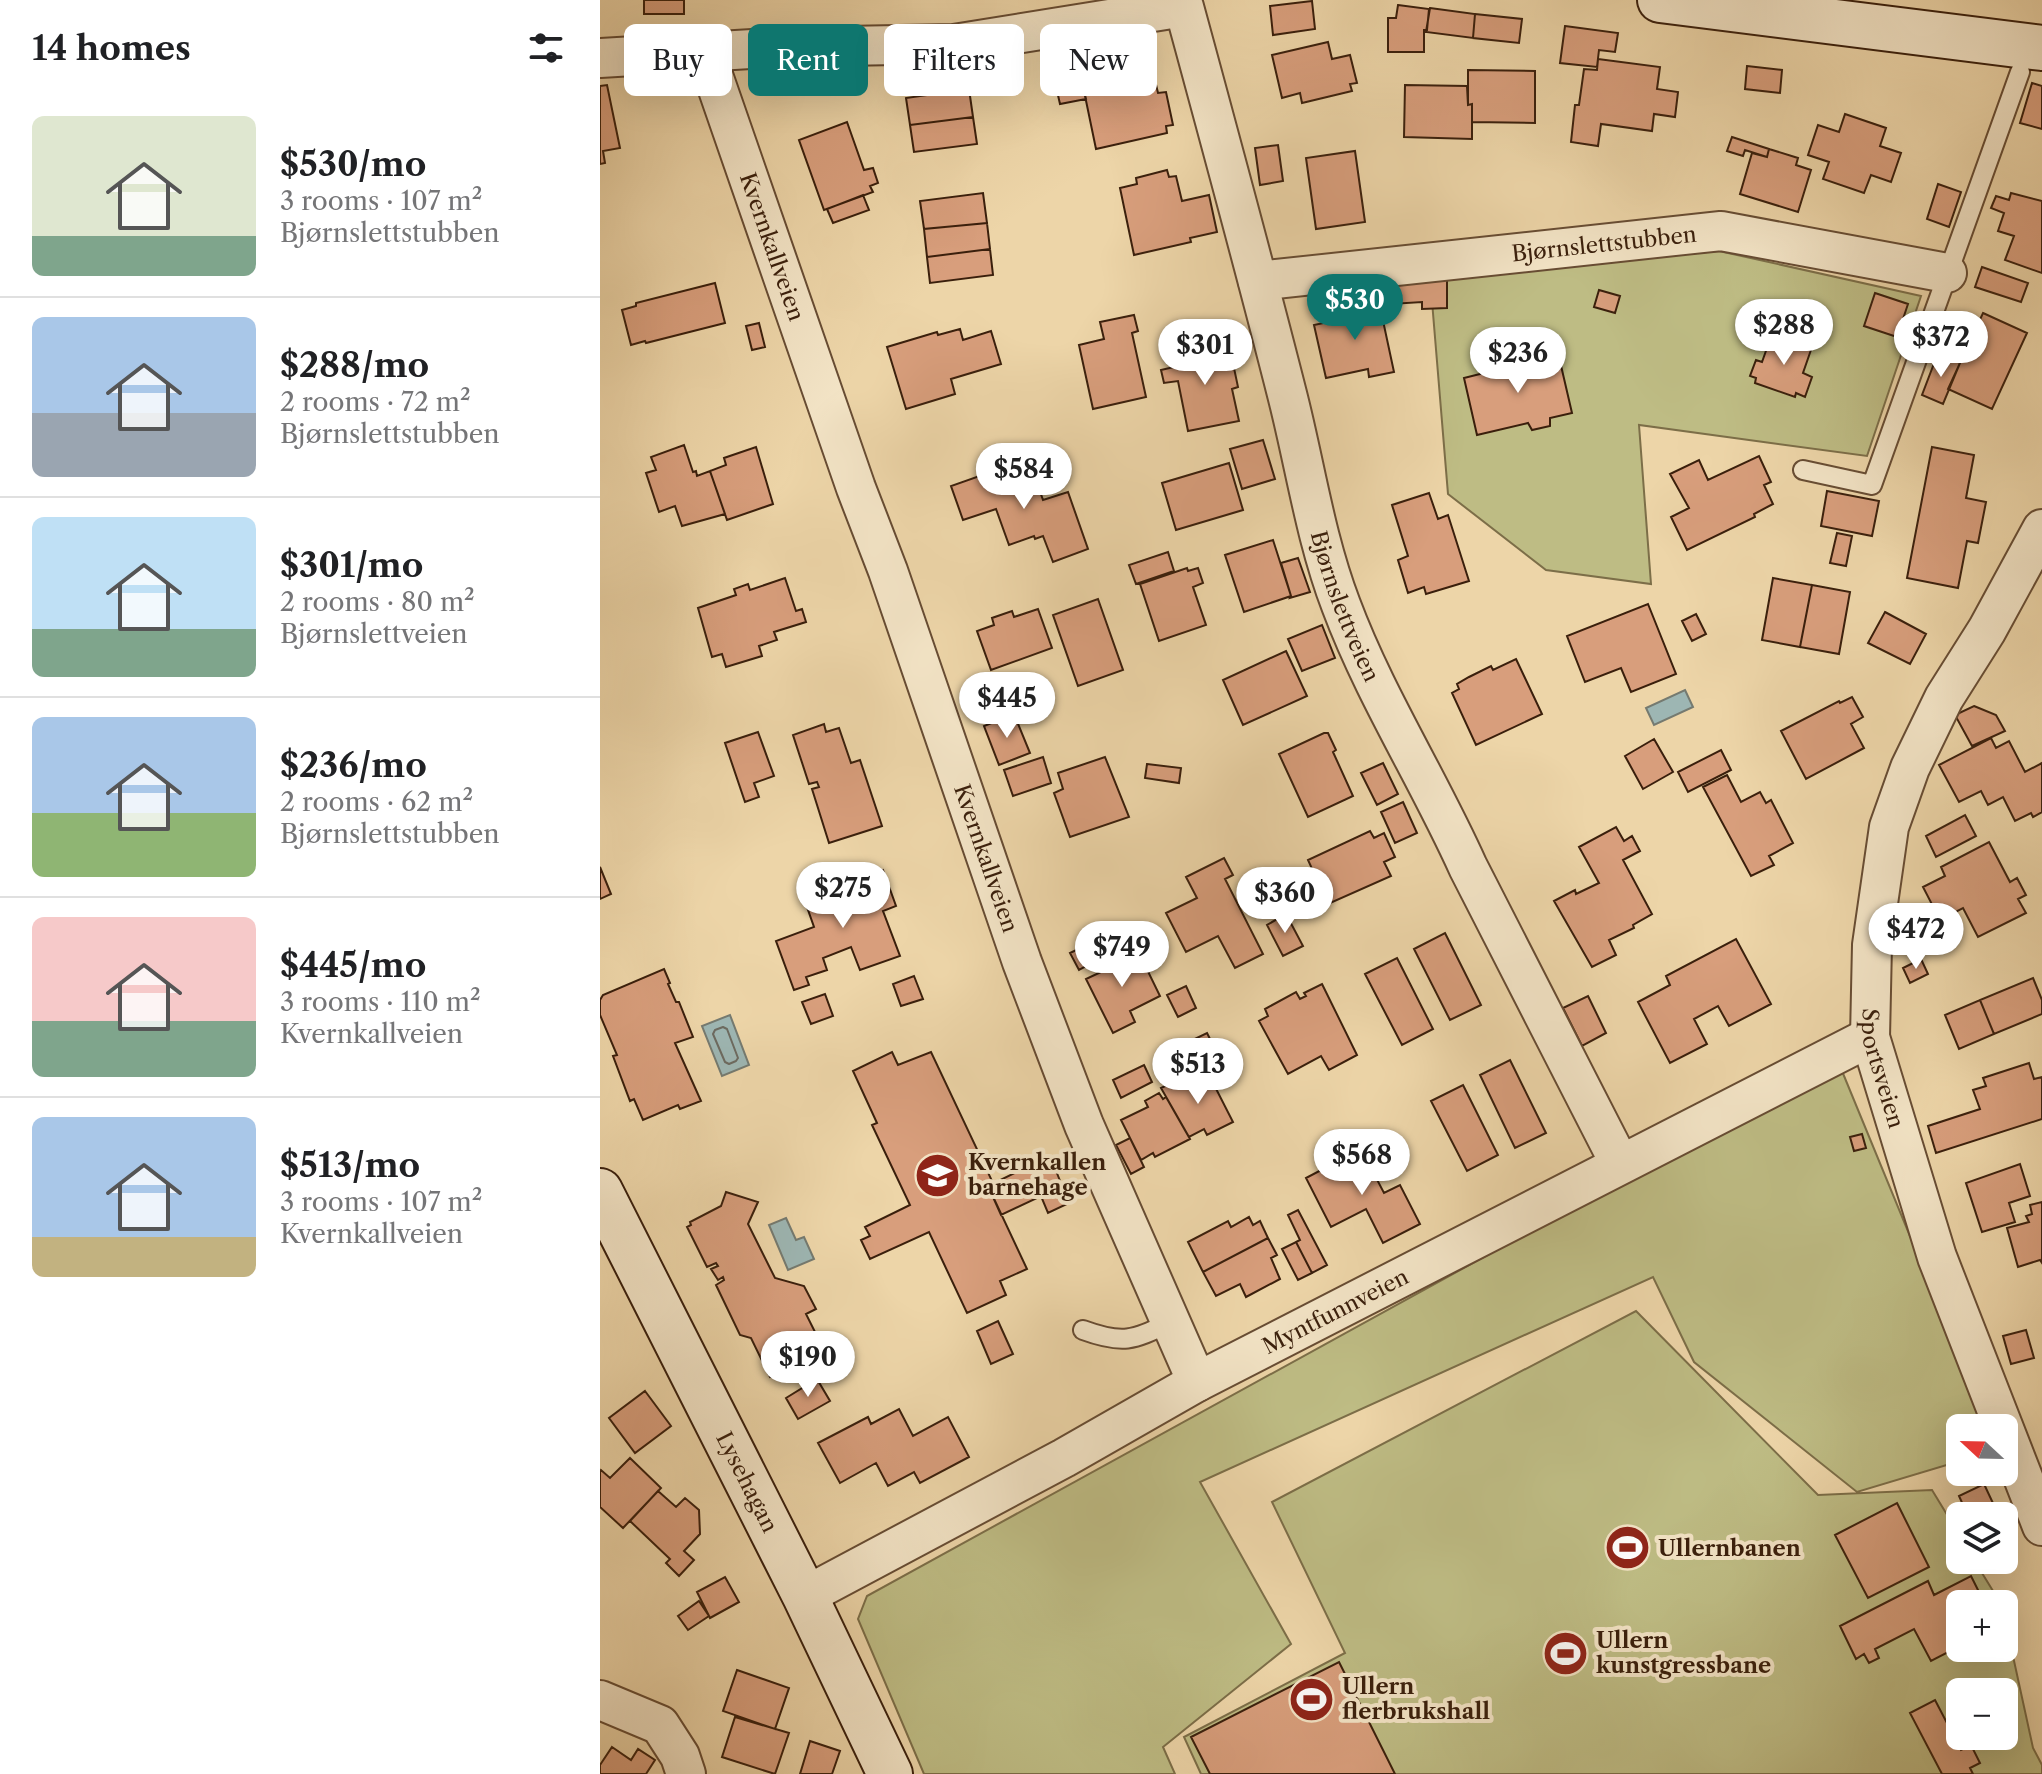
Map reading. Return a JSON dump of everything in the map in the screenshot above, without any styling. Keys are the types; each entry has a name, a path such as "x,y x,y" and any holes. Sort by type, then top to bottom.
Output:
{"street":[{"path":"1660,0 2031,60"},
{"name":"Bjørnslettveien","path":"732,50 954,44 1184,7 1258,281 1313,514 1340,604 1382,701 1450,827 1478,888 1620,1164"},
{"path":"600,58 624,57"},
{"name":"Kvernkallveien","path":"720,96 1022,962 1084,1125 1197,1382"},
{"name":"Bjørnslettstubben","path":"1258,281 1721,231 1947,273"},
{"name":"Sportsveien","path":"2042,529 1987,630 1944,698 1910,768 1889,827 1872,945 1870,1037 1937,1257 2042,1526"},
{"name":"Myntfunnveien","path":"805,1596 1064,1458 1197,1382 1870,1037"},
{"name":"Lysehagan","path":"600,1191 805,1596 890,1774"},
{"path":"600,1700 660,1725 680,1756 686,1774"}],"lane":[{"path":"1803,470 1872,485 1947,273 2031,60"},
{"path":"1083,1330 1109,1339 1126,1340 1171,1322"}],"shaded area":[{"path":"1719,251 1921,296 1867,456 1639,425 1651,584 1546,570 1448,494 1430,277"},
{"path":"1842,1071 1983,1414 1946,1414 1946,1465 1857,1492 1694,1362 1653,1277 1200,1482 1291,1644 1163,1747 1175,1774 924,1774 858,1619 867,1596 1593,1197"},
{"name":"Ullernbanen","path":"1636,1311 1818,1495 1932,1490 1946,1513 1946,1574 1983,1574 1992,1590 1946,1590 1946,1662 2014,1662 2018,1678 1946,1678 1946,1750 2018,1750 2018,1679 2042,1774 1201,1774 1184,1737 1345,1653 1272,1502"}],"water":[{"path":"1685,690 1693,707 1654,725 1646,708"},
{"path":"730,1015 749,1065 722,1076 702,1026"},
{"path":"786,1218 796,1240 804,1237 814,1259 788,1270 769,1225"}],"building":[{"path":"644,0 684,0 684,14 644,14"},
{"path":"1312,1 1315,29 1273,35 1270,6"},
{"path":"1398,5 1429,9 1427,30 1424,30 1424,52 1388,52 1388,18 1396,18"},
{"path":"1430,8 1475,14 1473,38 1426,32"},
{"path":"1475,14 1522,19 1519,43 1473,38"},
{"path":"1565,26 1618,33 1615,52 1599,50 1597,67 1560,63"},
{"path":"1328,42 1332,59 1350,55 1357,83 1350,84 1352,91 1302,103 1300,93 1282,98 1272,55"},
{"path":"1598,59 1660,67 1657,89 1678,92 1675,117 1654,114 1652,131 1601,124 1598,146 1571,142 1575,105 1579,105 1584,69 1597,70"},
{"path":"1747,66 1782,70 1780,93 1745,89"},
{"path":"1468,70 1535,71 1535,123 1472,122 1472,104 1468,105"},
{"path":"2032,83 2042,86 2042,129 2020,123"},
{"path":"607,85 620,148 603,151 605,163 600,164 600,86"},
{"path":"1405,85 1467,86 1468,105 1472,104 1472,139 1404,137"},
{"path":"1157,89 1158,93 1166,92 1173,125 1166,126 1167,133 1096,149 1085,96 1157,96"},
{"path":"970,96 973,117 910,125 906,98"},
{"path":"1058,96 1085,96 1086,99 1060,104"},
{"path":"1845,114 1886,128 1880,146 1901,153 1891,182 1871,175 1864,193 1823,179 1829,162 1808,155 1818,125 1839,132"},
{"path":"973,117 977,144 914,152 910,125"},
{"path":"847,122 864,170 873,168 878,183 870,186 873,192 824,210 799,140"},
{"path":"1732,137 1769,149 1767,157 1745,150 1743,156 1727,151"},
{"path":"1278,145 1283,181 1260,185 1255,148"},
{"path":"1769,149 1798,158 1796,165 1811,170 1798,212 1740,194 1752,153 1767,157"},
{"path":"1355,151 1365,222 1316,229 1306,158"},
{"path":"1167,170 1169,177 1176,176 1182,201 1209,195 1217,232 1190,238 1191,242 1134,255 1120,188 1137,184 1136,178"},
{"path":"1938,184 1961,192 1949,227 1927,219"},
{"path":"983,193 987,223 924,229 920,201"},
{"path":"2011,193 2042,201 2042,273 2005,260 2014,236 1998,231 2004,213 1991,208 1996,196 2009,200"},
{"path":"863,195 869,210 833,223 827,209"},
{"path":"987,223 990,249 927,257 924,229"},
{"path":"990,249 993,275 930,283 927,257"},
{"path":"1982,267 2028,283 2021,302 1975,287"},
{"path":"1447,278 1447,308 1422,309 1422,302 1391,304 1390,280"},
{"path":"715,283 725,323 631,345 622,310 636,306 636,303"},
{"path":"1599,290 1620,296 1615,313 1594,307"},
{"path":"1875,293 1908,304 1897,337 1864,326"},
{"path":"1379,302 1394,372 1369,377 1368,369 1326,378 1314,325 1333,321 1331,312"},
{"path":"1983,313 2027,333 1992,409 1948,389"},
{"path":"1134,315 1138,331 1132,333 1146,397 1093,409 1079,345 1104,339 1100,322"},
{"path":"759,323 765,347 752,350 746,326"},
{"path":"960,329 963,340 991,331 1001,364 951,379 955,394 906,409 887,347 937,332 938,335"},
{"path":"1772,334 1812,347 1803,373 1812,377 1805,397 1796,393 1795,397 1755,383 1756,378 1750,376 1756,360 1762,362"},
{"path":"1222,345 1227,369 1234,368 1238,387 1232,389 1239,421 1188,431 1178,381 1164,383 1161,370 1174,367 1172,355"},
{"path":"1938,353 1960,363 1943,404 1922,395"},
{"path":"1527,356 1529,364 1559,357 1572,413 1550,418 1550,426 1532,430 1528,423 1477,435 1464,378 1504,368 1503,362"},
{"path":"1263,440 1275,479 1242,489 1230,449"},
{"path":"684,445 697,476 710,471 725,514 682,526 675,506 659,512 646,473 656,470 651,457"},
{"path":"756,447 773,504 727,520 710,471 726,465 724,458"},
{"path":"1932,447 1974,455 1966,498 1986,502 1978,543 1967,541 1958,588 1907,578"},
{"path":"1759,456 1771,482 1764,485 1773,504 1754,514 1755,517 1687,550 1671,517 1689,508 1670,474 1699,460 1708,480"},
{"path":"1229,463 1243,510 1176,530 1162,483"},
{"path":"1032,468 1043,500 1068,492 1088,549 1053,562 1043,536 1009,545 996,509 963,520 951,486 988,473 991,482"},
{"path":"1827,491 1879,501 1872,536 1821,526"},
{"path":"1429,493 1438,519 1448,515 1469,581 1426,594 1424,587 1408,593 1398,560 1408,556 1392,505"},
{"path":"1837,533 1852,536 1846,566 1830,563"},
{"path":"1273,540 1291,596 1244,612 1225,555"},
{"path":"1168,552 1174,571 1136,584 1129,565"},
{"path":"1298,558 1310,592 1290,598 1281,563"},
{"path":"1187,568 1188,571 1198,568 1203,583 1193,587 1206,625 1159,641 1140,584"},
{"path":"785,578 796,611 802,609 806,622 774,632 777,640 759,646 762,656 726,667 722,654 712,657 698,608 736,595 734,589 748,584 750,590"},
{"path":"1773,578 1812,585 1800,647 1762,640"},
{"path":"1812,585 1850,592 1839,654 1800,647"},
{"path":"1098,599 1123,670 1078,686 1053,615"},
{"path":"1648,604 1676,674 1631,692 1621,668 1585,682 1567,636"},
{"path":"1038,609 1052,648 991,670 977,631 994,625 992,618 1012,611 1014,617"},
{"path":"1885,612 1926,634 1910,664 1868,643"},
{"path":"1696,614 1706,634 1692,641 1682,621"},
{"path":"1322,625 1335,658 1302,671 1288,639"},
{"path":"1286,651 1307,696 1243,725 1223,680"},
{"path":"1516,659 1542,714 1476,745 1452,693 1459,689 1457,684 1469,677 1491,666 1493,670"},
{"path":"1852,697 1863,717 1851,724 1864,748 1806,779 1781,731"},
{"path":"1974,706 1996,715 2005,731 1972,746 1955,715"},
{"path":"1014,714 1030,753 999,765 984,726"},
{"path":"824,724 826,732 839,728 851,763 860,760 882,826 829,843 812,789 819,787 817,782 809,784 793,735"},
{"path":"758,732 774,776 754,783 759,797 745,802 725,743"},
{"path":"1328,733 1336,750 1333,752 1353,796 1308,817 1279,754"},
{"path":"1991,738 1996,748 2009,741 2025,772 2042,763 2042,812 2033,817 2031,813 2015,821 2003,797 1988,805 1981,791 1959,802 1939,765"},
{"path":"1654,739 1673,772 1643,789 1625,756"},
{"path":"1721,750 1731,770 1688,792 1678,772"},
{"path":"1043,757 1051,783 1013,796 1004,770"},
{"path":"1105,757 1129,817 1070,837 1054,793 1063,789 1058,773"},
{"path":"1383,763 1398,794 1377,805 1361,773"},
{"path":"1147,764 1181,768 1179,783 1145,778"},
{"path":"1727,775 1741,802 1760,792 1766,803 1771,800 1793,843 1769,856 1774,865 1751,876 1703,787"},
{"path":"1403,802 1417,833 1395,843 1381,812"},
{"path":"1965,815 1976,836 1936,857 1926,836"},
{"path":"1616,827 1624,841 1632,836 1640,851 1623,860 1652,914 1633,925 1634,928 1609,940 1616,955 1592,967 1554,901 1575,890 1576,894 1599,883 1579,847"},
{"path":"1370,831 1374,838 1384,833 1395,857 1384,862 1391,876 1328,904 1308,860"},
{"path":"1989,842 2010,882 2017,878 2026,895 2018,899 2026,913 1978,937 1963,908 1940,920 1923,887 1945,876 1941,867"},
{"path":"1224,858 1233,875 1225,879 1263,954 1235,968 1218,936 1186,952 1166,913 1197,898 1186,877"},
{"path":"600,867 611,894 600,899"},
{"path":"883,870 896,906 883,911 900,956 860,970 851,947 823,958 827,970 806,977 809,985 794,990 776,941 814,927 807,907 841,895 838,887"},
{"path":"1286,914 1303,946 1283,956 1267,925"},
{"path":"1112,933 1120,948 1079,970 1070,953"},
{"path":"1445,933 1481,1005 1450,1020 1414,949"},
{"path":"1736,939 1771,1004 1729,1026 1718,1006 1694,1019 1707,1044 1670,1063 1638,1002 1670,985 1666,976"},
{"path":"1139,953 1160,996 1130,1011 1135,1022 1113,1033 1086,979 1101,972 1098,966 1122,954 1124,960"},
{"path":"1397,958 1433,1029 1402,1045 1365,974"},
{"path":"1921,959 1928,974 1910,983 1903,968"},
{"path":"664,969 693,1037 675,1043 701,1101 680,1109 678,1105 643,1120 634,1099 630,1101 613,1056 617,1055 600,1015 600,1000 603,995"},
{"path":"914,976 923,999 901,1006 893,984"},
{"path":"2033,978 2042,1000 2042,1014 1994,1034 1980,1000"},
{"path":"1322,984 1357,1055 1329,1070 1321,1056 1288,1074 1259,1021 1268,1016 1265,1009 1296,992 1300,999 1306,996 1304,993"},
{"path":"1186,986 1196,1008 1178,1017 1167,995"},
{"path":"825,994 833,1016 811,1024 802,1002"},
{"path":"1588,996 1606,1033 1582,1046 1563,1008"},
{"path":"1980,1000 1994,1034 1959,1049 1945,1015"},
{"path":"1207,1033 1222,1063 1194,1077 1178,1047"},
{"path":"892,1052 898,1065 931,1052 993,1183 988,1186 1027,1269 1000,1281 1006,1295 967,1313 929,1232 870,1259 861,1240 870,1236 865,1227 910,1205 872,1125 877,1123 853,1071"},
{"path":"1510,1060 1546,1133 1515,1148 1480,1075"},
{"path":"2029,1063 2034,1079 2042,1077 2042,1119 1936,1153 1928,1126 1980,1109 1973,1090 1986,1086 1983,1078"},
{"path":"1144,1065 1152,1082 1121,1098 1113,1080"},
{"path":"1208,1073 1233,1122 1207,1135 1204,1129 1189,1137 1161,1088 1176,1081 1179,1087"},
{"path":"1463,1085 1498,1155 1467,1171 1431,1101"},
{"path":"1159,1093 1163,1099 1166,1097 1190,1139 1155,1157 1153,1153 1141,1160 1121,1120 1148,1107 1145,1101"},
{"path":"1862,1134 1866,1148 1854,1151 1850,1137"},
{"path":"1130,1138 1144,1167 1131,1174 1116,1145"},
{"path":"1361,1149 1384,1193 1400,1185 1420,1224 1383,1243 1366,1209 1331,1227 1306,1178"},
{"path":"1050,1156 1069,1203 1048,1213 1041,1196 1001,1215 988,1186"},
{"path":"2020,1164 2030,1196 2009,1203 2015,1222 1982,1232 1966,1183"},
{"path":"726,1192 758,1202 748,1224 775,1278 804,1286 816,1309 806,1314 824,1350 770,1377 751,1338 740,1335 716,1285 724,1280 723,1277 718,1280 711,1269 718,1266 716,1263 707,1267 687,1227 691,1225 690,1222 721,1206"},
{"path":"2042,1202 2042,1263 2040,1260 2018,1267 2007,1228 2029,1222 2026,1216 2032,1214 2030,1205"},
{"path":"1298,1210 1327,1265 1312,1273 1296,1242 1300,1240 1288,1215"},
{"path":"1249,1217 1253,1225 1260,1221 1268,1238 1203,1272 1188,1242 1228,1221 1231,1227"},
{"path":"1268,1238 1277,1255 1271,1258 1280,1279 1246,1297 1240,1284 1216,1296 1203,1272"},
{"path":"1296,1242 1312,1273 1298,1280 1282,1249"},
{"path":"998,1321 1013,1354 991,1364 977,1331"},
{"path":"2026,1330 2034,1358 2011,1364 2003,1336"},
{"path":"817,1379 830,1401 798,1419 786,1398"},
{"path":"645,1391 671,1426 635,1453 609,1418"},
{"path":"899,1409 913,1436 948,1417 969,1457 920,1483 914,1472 888,1486 876,1463 840,1483 818,1443 868,1417 871,1424"},
{"path":"630,1458 661,1488 623,1528 600,1507 600,1472 610,1478"},
{"path":"1985,1486 1992,1502 1962,1502 1959,1496"},
{"path":"658,1491 676,1507 685,1498 699,1510 700,1534 684,1551 694,1560 679,1576 666,1563 670,1559 630,1521"},
{"path":"1897,1503 1929,1567 1868,1598 1835,1535"},
{"path":"1971,1576 1978,1590 1946,1590 1946,1653 1931,1661 1914,1629 1875,1649 1879,1658 1869,1663 1864,1654 1856,1659 1840,1626 1928,1581 1934,1595"},
{"path":"725,1577 739,1602 710,1618 697,1592"},
{"path":"699,1601 709,1616 688,1630 678,1616"},
{"name":"Ullern flerbrukshall","path":"1339,1662 1395,1774 1210,1774 1191,1737"},
{"path":"737,1670 789,1688 775,1729 723,1711"},
{"path":"1935,1700 1946,1721 1946,1750 1974,1750 1980,1763 1970,1768 1973,1774 1942,1774 1910,1713"},
{"path":"735,1717 789,1733 775,1774 722,1757"},
{"path":"810,1741 840,1751 832,1774 800,1774"},
{"path":"612,1747 631,1760 638,1749 655,1760 646,1774 600,1774 600,1765"}],"place":[{"name":"Kvernkallen barnehage","path":"937,1175"},
{"name":"Ullernbanen","path":"1627,1548"},
{"name":"Ullern kunstgressbane","path":"1565,1653"},
{"name":"Ullern flerbrukshall","path":"1311,1699"}]}
